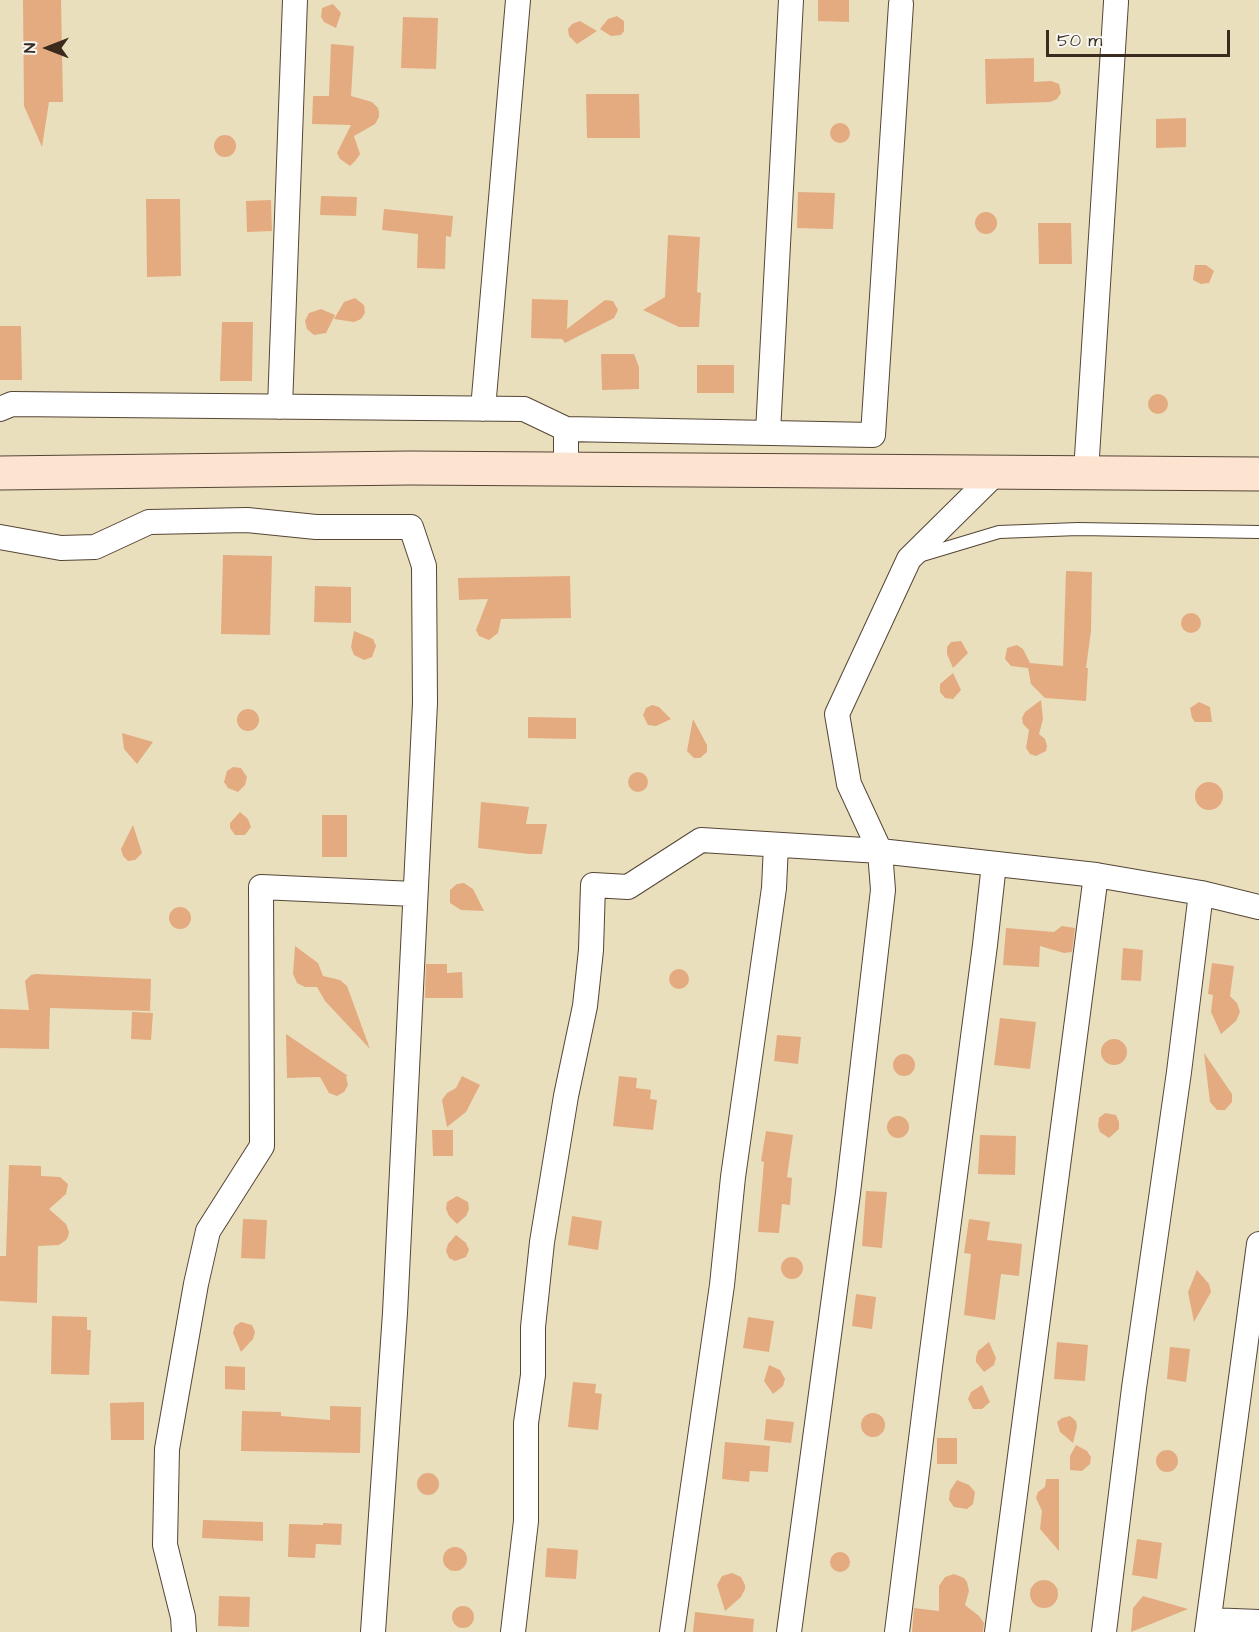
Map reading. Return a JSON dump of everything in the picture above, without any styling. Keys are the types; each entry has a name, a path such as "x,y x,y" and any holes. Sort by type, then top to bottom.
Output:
{"main road":[{"path":"0,473 399,468 1259,474"}],"street":[{"path":"280,407 295,0"},
{"path":"483,409 519,0"},
{"path":"768,432 790,0"},
{"path":"1086,472 1112,1"},
{"path":"0,409 12,404 524,409 566,429 873,435 901,4"},
{"path":"566,429 566,469"},
{"path":"789,1632 848,1193 883,890 880,851 849,784 837,714 909,559 997,472"},
{"path":"0,537 61,548 95,547 149,522 247,520 316,527 411,527 424,566 425,703 395,1313 373,1632"},
{"path":"513,1632 526,1521 526,1423 533,1375 533,1327 542,1242 566,1096 585,1006 591,950 593,885 628,887 701,840 880,851 1096,875 1201,893 1259,907"},
{"path":"672,1632 722,1285 733,1177 774,888 776,845"},
{"path":"897,1632 994,864"},
{"path":"997,1632 1096,875"},
{"path":"184,1632 183,1617 165,1545 167,1449 196,1284 208,1231 262,1146 261,887 414,894"},
{"path":"1104,1632 1134,1388 1179,1072 1201,893"},
{"path":"1259,1244 1208,1626 1259,1622"}],"lane":[{"path":"909,559 999,532 1078,529 1259,532"}],"building":[{"path":"23,0 61,0 63,102 49,102 42,147 24,106"},
{"path":"818,0 849,0 849,22 818,21"},
{"path":"333,4 341,13 336,28 324,22 321,17 322,8"},
{"path":"617,16 624,21 624,31 621,35 611,36 600,29 608,19"},
{"path":"403,17 438,18 436,69 401,68"},
{"path":"580,21 597,31 577,44 569,36 568,29 572,24"},
{"path":"331,44 354,46 351,96 372,102 379,112 375,124 354,136 360,154 350,166 340,159 337,153 351,125 312,124 313,96 329,96"},
{"path":"1034,58 1034,82 1051,81 1059,84 1061,93 1057,99 1050,102 986,104 985,59"},
{"path":"586,94 639,94 640,138 587,138"},
{"path":"1186,118 1186,147 1156,148 1156,119"},
{"path":"836,123 844,123 850,129 850,137 844,143 836,143 830,137 830,129"},
{"path":"225,135 235,142 236,146 229,156 225,157 215,150 214,146 221,136"},
{"path":"798,192 835,193 833,229 797,228"},
{"path":"321,196 357,197 356,216 320,215"},
{"path":"146,199 180,199 181,276 147,277"},
{"path":"271,200 272,231 247,232 246,201"},
{"path":"384,209 453,216 451,237 446,236 445,269 417,268 418,234 382,230"},
{"path":"986,212 996,219 997,223 990,233 986,234 976,227 975,223 982,213"},
{"path":"1038,223 1071,223 1072,264 1039,264"},
{"path":"668,235 700,237 697,292 701,293 699,327 679,327 643,310 665,297"},
{"path":"1195,265 1206,265 1214,271 1209,283 1201,284 1193,280"},
{"path":"355,298 364,305 365,313 361,319 354,322 334,319 344,302"},
{"path":"532,299 568,300 567,329 605,300 613,301 618,310 614,318 565,343 562,339 531,338"},
{"path":"321,309 335,315 326,333 314,335 307,329 305,321 309,313"},
{"path":"222,322 253,322 252,381 220,381"},
{"path":"0,326 21,326 22,380 0,380"},
{"path":"601,354 634,354 639,367 639,389 602,390"},
{"path":"697,365 734,365 734,393 697,393"},
{"path":"1158,394 1165,397 1168,404 1165,411 1158,414 1151,411 1148,404 1151,397"},
{"path":"223,555 272,556 270,635 221,634"},
{"path":"1066,571 1092,572 1086,701 1045,698 1031,684 1028,668 1011,666 1005,659 1007,648 1017,645 1023,649 1030,663 1063,666"},
{"path":"570,576 571,618 501,619 498,633 489,640 479,636 476,630 488,599 459,600 458,578"},
{"path":"315,586 351,587 351,623 314,622"},
{"path":"1187,613 1195,613 1201,619 1201,627 1195,633 1187,633 1181,627 1181,619"},
{"path":"354,631 373,639 376,646 372,657 364,660 354,655 351,647"},
{"path":"961,641 968,653 953,668 947,654 947,647 951,642"},
{"path":"953,673 961,690 953,699 945,698 940,692 940,684"},
{"path":"1041,700 1043,719 1039,734 1045,739 1047,746 1046,751 1036,756 1030,754 1026,748 1029,730 1023,724 1022,718 1025,712"},
{"path":"1199,702 1210,707 1212,722 1195,722 1192,718 1190,708"},
{"path":"652,705 659,707 671,719 656,726 648,725 643,715 646,708"},
{"path":"248,709 256,712 259,720 256,728 248,731 240,728 237,720 240,712"},
{"path":"528,717 576,718 576,739 528,738"},
{"path":"693,719 707,745 707,752 700,758 694,758 687,751"},
{"path":"122,733 153,742 137,764 124,749"},
{"path":"233,767 241,768 247,777 245,785 238,792 228,788 224,782 227,771"},
{"path":"634,772 642,772 648,778 648,786 642,792 634,792 628,786 628,778"},
{"path":"1209,782 1219,786 1223,796 1219,806 1209,810 1199,806 1195,796 1199,786"},
{"path":"481,802 529,807 526,824 547,824 542,854 478,848"},
{"path":"240,812 248,819 251,827 245,835 235,835 230,828 230,823"},
{"path":"322,815 347,815 347,857 322,857"},
{"path":"133,825 142,853 135,860 128,861 121,849"},
{"path":"464,883 473,889 484,911 461,910 450,903 450,890 457,884"},
{"path":"180,907 188,910 191,918 188,926 180,929 172,926 169,918 172,910"},
{"path":"1062,926 1075,928 1072,952 1064,953 1040,946 1039,967 1003,965 1006,928 1054,932"},
{"path":"295,946 318,963 323,976 340,980 347,986 370,1049 325,1001 317,987 305,987 297,983 293,974"},
{"path":"1123,948 1143,950 1141,981 1121,980"},
{"path":"1212,963 1234,966 1230,996 1237,1003 1240,1012 1236,1021 1221,1034 1211,1012 1213,995 1208,994"},
{"path":"426,964 447,964 447,973 462,972 463,998 425,998"},
{"path":"675,969 683,969 689,975 689,983 683,989 675,989 669,983 669,975"},
{"path":"31,975 151,979 150,1011 50,1008 49,1049 0,1048 0,1009 29,1010 25,981"},
{"path":"132,1012 153,1013 151,1040 131,1039"},
{"path":"1000,1018 1036,1022 1030,1069 994,1065"},
{"path":"286,1034 348,1076 346,1076 348,1085 344,1092 337,1096 329,1093 320,1077 287,1078"},
{"path":"777,1035 801,1037 798,1064 774,1061"},
{"path":"1114,1039 1123,1043 1127,1052 1123,1061 1114,1065 1105,1061 1101,1052 1105,1043"},
{"path":"1204,1053 1232,1094 1232,1102 1225,1110 1217,1110 1210,1102"},
{"path":"904,1054 912,1057 915,1065 912,1073 904,1076 896,1073 893,1065 896,1057"},
{"path":"462,1076 480,1085 466,1112 447,1127 442,1100 447,1093 456,1088"},
{"path":"619,1076 637,1078 636,1088 651,1090 650,1099 657,1100 653,1130 613,1126"},
{"path":"1105,1113 1116,1115 1119,1122 1119,1129 1109,1138 1100,1132 1098,1126 1099,1118"},
{"path":"898,1116 906,1119 909,1127 906,1135 898,1138 890,1135 887,1127 890,1119"},
{"path":"432,1130 453,1130 453,1156 433,1156"},
{"path":"766,1131 793,1135 787,1177 792,1178 790,1205 782,1204 779,1233 758,1232 764,1162 761,1161"},
{"path":"980,1135 1016,1136 1015,1175 978,1174"},
{"path":"9,1165 41,1166 41,1176 60,1177 68,1184 66,1194 49,1209 66,1224 68,1237 59,1245 38,1246 37,1303 0,1301 0,1256 6,1256"},
{"path":"866,1191 887,1192 882,1248 862,1246"},
{"path":"457,1196 468,1202 469,1209 466,1216 457,1224 446,1209 447,1202"},
{"path":"572,1216 602,1221 598,1250 568,1245"},
{"path":"243,1219 267,1220 265,1259 241,1258"},
{"path":"969,1219 990,1222 987,1240 1022,1244 1019,1276 1001,1274 995,1320 964,1315 971,1254 964,1253"},
{"path":"456,1235 466,1243 469,1250 466,1257 455,1261 449,1258 446,1251 448,1244"},
{"path":"792,1257 800,1260 803,1268 800,1276 792,1279 784,1276 781,1268 784,1260"},
{"path":"1197,1270 1209,1284 1211,1292 1194,1322 1188,1292"},
{"path":"856,1294 876,1297 872,1329 852,1326"},
{"path":"52,1316 87,1317 87,1330 91,1330 89,1375 51,1374"},
{"path":"748,1317 774,1321 769,1352 743,1348"},
{"path":"241,1322 252,1325 255,1332 253,1339 241,1352 233,1333 235,1326"},
{"path":"989,1342 996,1358 994,1365 984,1372 976,1362 976,1357 978,1351"},
{"path":"1057,1342 1088,1345 1085,1381 1054,1379"},
{"path":"1170,1347 1190,1349 1186,1382 1167,1379"},
{"path":"769,1365 780,1370 785,1379 783,1386 773,1394 764,1381"},
{"path":"225,1366 245,1367 245,1390 225,1389"},
{"path":"573,1382 596,1384 595,1393 602,1394 598,1430 568,1427"},
{"path":"982,1385 990,1402 982,1409 973,1409 968,1399 971,1392"},
{"path":"144,1402 144,1440 111,1440 110,1403"},
{"path":"330,1406 361,1407 360,1453 241,1451 242,1411 281,1412 281,1416 330,1420"},
{"path":"873,1413 882,1416 885,1425 882,1434 873,1437 864,1434 861,1425 864,1416"},
{"path":"1070,1416 1076,1421 1077,1427 1073,1443 1060,1432 1057,1422"},
{"path":"766,1419 794,1422 791,1443 764,1440"},
{"path":"937,1438 957,1438 957,1464 937,1464"},
{"path":"725,1442 770,1446 768,1472 750,1471 749,1482 722,1479"},
{"path":"1076,1445 1087,1451 1091,1457 1090,1464 1082,1471 1070,1470 1070,1456"},
{"path":"1167,1450 1177,1457 1178,1461 1171,1471 1167,1472 1157,1465 1156,1461 1163,1451"},
{"path":"428,1473 436,1476 439,1484 436,1492 428,1495 420,1492 417,1484 420,1476"},
{"path":"1046,1479 1059,1479 1059,1551 1040,1529 1042,1511 1036,1498 1038,1492 1045,1487"},
{"path":"957,1480 969,1485 975,1492 973,1504 967,1509 954,1507 949,1500 950,1491"},
{"path":"203,1520 263,1522 263,1541 202,1538"},
{"path":"323,1523 342,1524 341,1545 316,1544 315,1558 288,1557 289,1524 323,1525"},
{"path":"1137,1539 1162,1543 1157,1579 1132,1575"},
{"path":"455,1547 464,1550 467,1559 464,1568 455,1571 446,1568 443,1559 446,1550"},
{"path":"547,1548 578,1550 576,1579 545,1577"},
{"path":"836,1552 844,1552 850,1558 850,1566 844,1572 836,1572 830,1566 830,1558"},
{"path":"732,1573 741,1577 745,1589 741,1597 725,1611 717,1585 722,1576"},
{"path":"954,1574 964,1578 967,1582 969,1591 965,1605 984,1623 983,1632 912,1632 914,1608 939,1611 939,1586 945,1577"},
{"path":"1044,1580 1054,1584 1058,1594 1054,1604 1044,1608 1034,1604 1030,1594 1034,1584"},
{"path":"219,1596 250,1597 249,1627 218,1626"},
{"path":"1143,1596 1188,1609 1131,1632 1133,1608"},
{"path":"463,1606 471,1609 474,1617 471,1625 463,1628 455,1625 452,1617 455,1609"},
{"path":"695,1612 754,1619 753,1632 693,1632"}]}
